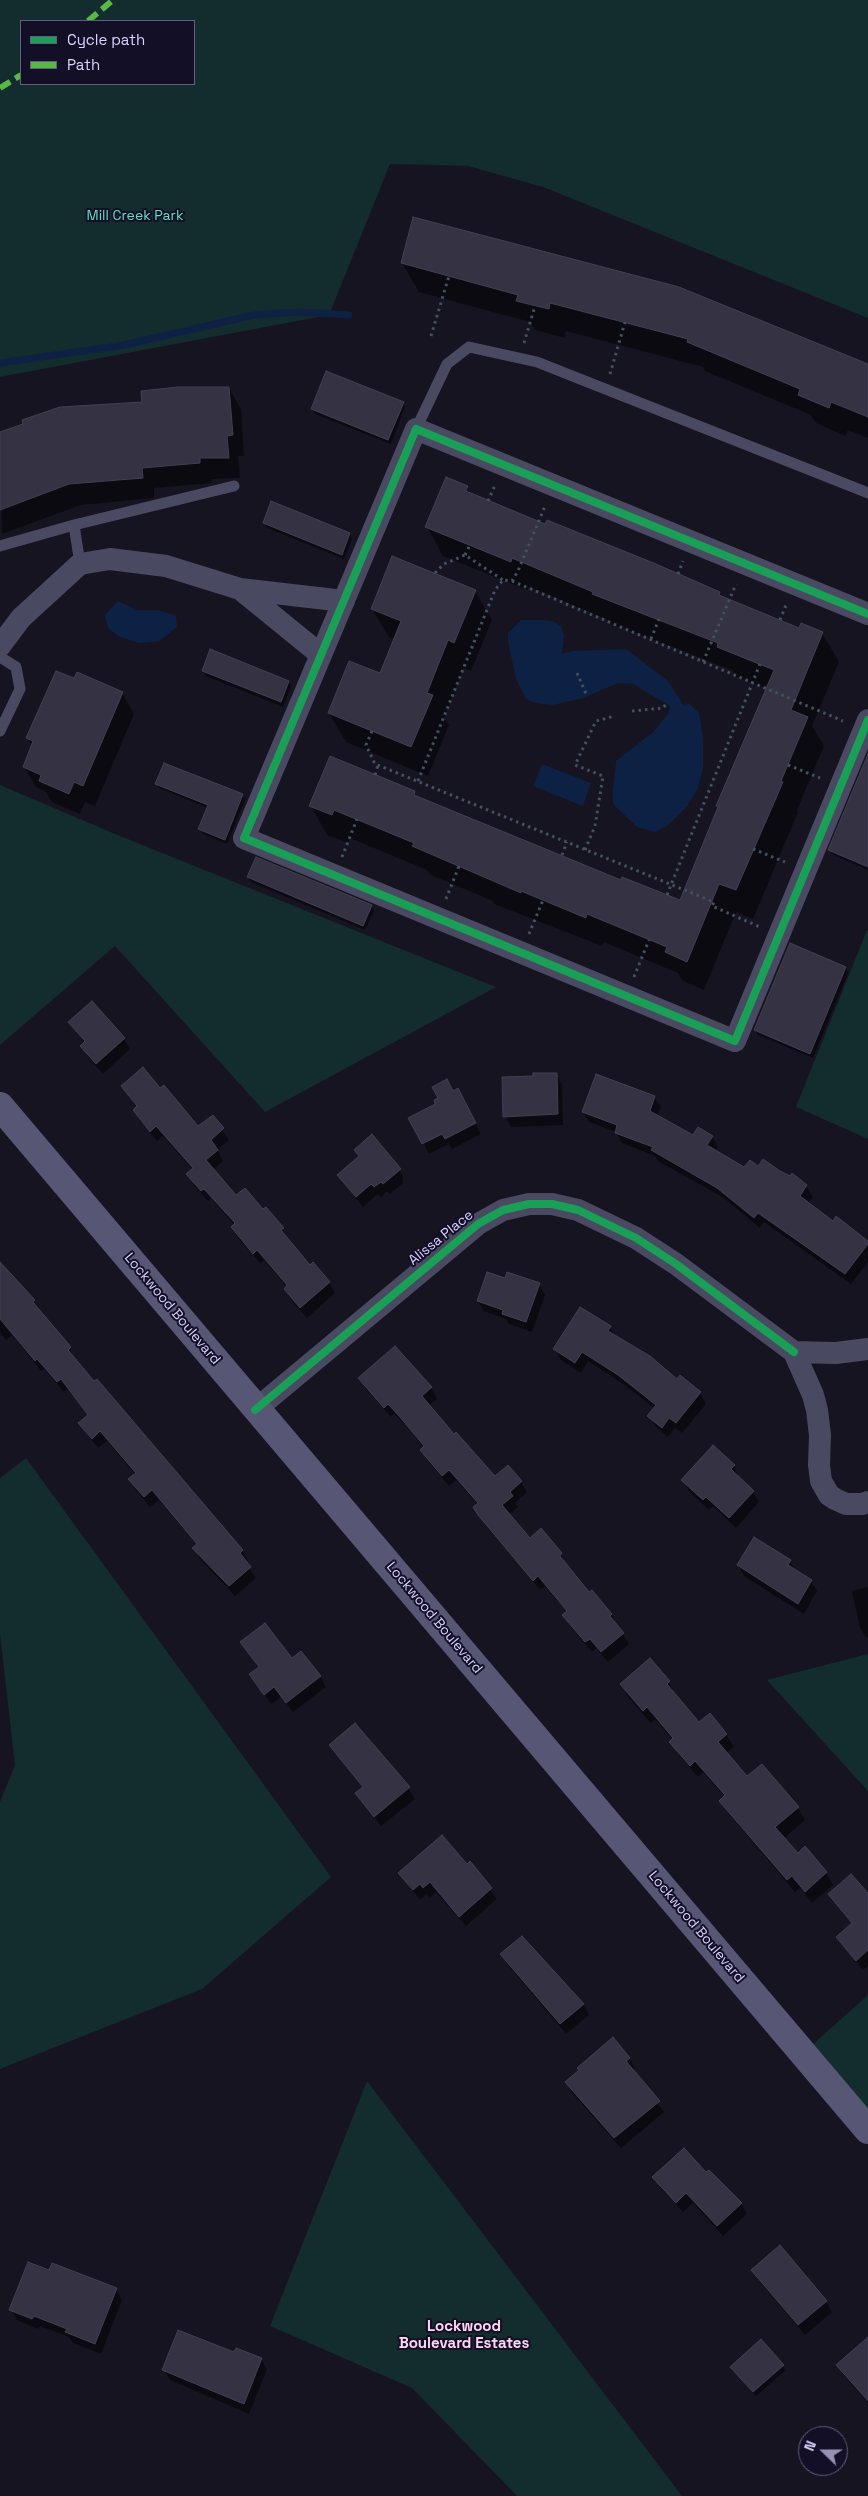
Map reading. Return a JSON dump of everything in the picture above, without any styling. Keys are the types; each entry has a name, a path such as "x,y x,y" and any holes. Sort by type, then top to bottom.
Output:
{"main road":[{"name":"Lockwood Boulevard","path":"0,1106 255,1410 868,2130"}],"street":[{"path":"866,725 735,1041 244,838 416,429 868,614"},
{"path":"0,646 21,618 80,564 110,559 166,566 240,589 344,600"},
{"path":"240,589 321,655"},
{"name":"Alissa Place","path":"255,1410 478,1224 503,1210 529,1204 552,1204 578,1210 636,1238 676,1264 794,1352 813,1395 817,1410 820,1435 819,1465 822,1481 829,1494 835,1499 846,1504 868,1502"},
{"path":"794,1352 836,1353 868,1349"}],"lane":[{"path":"416,429 447,364 469,347 537,362 868,493"},
{"path":"0,546 74,525 234,486"},
{"path":"74,525 80,564"},
{"path":"0,657 16,667 20,689 0,731"}],"path":[{"path":"432,336 449,276"},
{"path":"520,358 535,306"},
{"path":"606,389 625,322"},
{"path":"512,580 554,485"},
{"path":"435,573 444,564 466,555 470,545"},
{"path":"466,555 503,580 512,580 703,662 866,725"},
{"path":"703,662 745,564"},
{"path":"418,781 495,590 503,580"},
{"path":"651,640 659,619"},
{"path":"667,895 760,664"},
{"path":"577,673 587,696"},
{"path":"632,711 663,708 667,703"},
{"path":"586,850 595,826 603,776 575,765 596,721 615,716"},
{"path":"372,731 366,745 375,764 714,902 712,906 779,935"},
{"path":"375,775 378,765"},
{"path":"788,765 841,786"},
{"path":"334,876 357,820"},
{"path":"562,855 567,842"},
{"path":"753,849 805,871"},
{"path":"438,918 459,866"},
{"path":"522,953 543,900"},
{"path":"626,996 648,940"}],"green space":[{"name":"Mill Creek Park","path":"0,0 868,0 868,318 543,187 468,166 390,164 329,315 0,377"},
{"path":"0,785 115,834 496,987 265,1112 115,946 0,1045"},
{"path":"868,931 868,1139 796,1107"},
{"path":"26,1458 331,1877 202,1989 0,2069 0,1802 15,1765 0,1634 0,1478"},
{"path":"868,1654 868,1791 767,1680"},
{"path":"868,1995 868,2130 803,2053"},
{"path":"367,2081 682,2496 517,2496 412,2388 270,2326"}],"water":[{"path":"118,601 138,610 158,610 176,616 177,627 159,641 139,643 118,636 108,628 105,615"},
{"path":"521,620 553,621 561,626 564,636 562,654 572,651 626,649 668,681 684,706 689,703 699,713 703,738 703,767 698,788 688,805 667,826 655,832 637,827 613,804 613,790 616,761 653,732 668,714 670,706 633,684 618,683 583,698 553,705 535,703 526,699 516,679 508,642 508,633"},
{"path":"542,764 591,783 583,806 533,786"}],"building":[{"path":"413,217 679,287 868,364 868,417 831,402 829,408 798,395 800,389 687,342 688,339 550,303 549,309 516,301 518,295 401,263"},
{"path":"326,371 404,402 388,440 311,409"},
{"path":"178,387 229,387 233,435 227,436 229,458 200,458 200,463 142,468 143,478 69,484 0,510 0,432 23,424 22,420 60,407 142,402 141,391"},
{"path":"446,477 468,486 466,491 545,524 547,520 656,564 720,592 719,595 799,628 801,623 823,632 791,710 808,717 781,781 783,782 736,890 719,884 687,962 665,952 667,947 587,914 586,918 521,891 521,893 412,846 414,843 334,810 332,815 309,806 330,756 415,791 414,795 621,880 622,877 680,900 718,807 716,806 774,670 717,647 718,643 592,594 593,592 512,558 511,562 425,527"},
{"path":"271,501 350,533 342,555 263,523"},
{"path":"392,556 476,590 454,643 448,640 427,693 433,695 411,747 328,713 349,661 380,673 401,621 371,609"},
{"path":"210,649 289,681 281,702 202,671"},
{"path":"56,671 74,678 77,672 123,692 83,786 74,782 69,794 39,781 41,775 23,767 33,741 26,738"},
{"path":"868,754 868,867 828,850"},
{"path":"164,763 243,794 225,840 198,829 208,805 155,784"},
{"path":"256,857 372,905 363,926 247,877"},
{"path":"790,943 846,967 810,1054 754,1030"},
{"path":"92,1001 125,1038 96,1064 80,1046 85,1041 68,1022"},
{"path":"143,1067 160,1088 164,1085 198,1126 213,1115 224,1128 211,1140 218,1150 206,1160 236,1195 245,1188 263,1209 266,1207 284,1228 281,1230 310,1265 313,1262 330,1282 300,1308 284,1289 287,1285 257,1250 253,1254 231,1227 235,1223 204,1189 201,1191 186,1174 193,1168 156,1126 150,1132 133,1110 137,1106 121,1086"},
{"path":"533,1073 557,1073 558,1114 503,1117 502,1077 533,1076"},
{"path":"596,1074 655,1096 650,1111 693,1135 698,1127 713,1136 707,1145 744,1167 750,1160 758,1166 763,1159 790,1176 792,1173 807,1185 800,1196 833,1221 836,1216 868,1241 868,1244 845,1274 758,1213 754,1218 717,1188 651,1150 653,1147 615,1133 617,1125 582,1112"},
{"path":"447,1079 453,1091 458,1088 476,1123 445,1139 442,1134 422,1144 408,1118 435,1104 434,1100 438,1098 432,1087"},
{"path":"372,1134 401,1169 383,1184 381,1182 374,1187 371,1184 356,1197 337,1175 359,1156 354,1150"},
{"path":"0,1262 35,1300 33,1302 71,1347 68,1350 94,1381 97,1379 243,1550 240,1553 251,1567 229,1586 192,1548 197,1544 152,1490 144,1497 128,1479 136,1473 100,1431 92,1439 78,1423 88,1415 61,1379 57,1382 37,1359 35,1361 0,1319"},
{"path":"487,1272 505,1278 507,1272 540,1283 526,1322 502,1314 503,1310 477,1301"},
{"path":"580,1307 611,1326 608,1331 650,1356 677,1379 680,1375 701,1392 676,1423 669,1418 662,1428 647,1416 656,1405 618,1375 582,1352 575,1363 553,1349"},
{"path":"395,1346 432,1387 422,1396 454,1434 456,1432 495,1476 508,1465 522,1481 510,1492 513,1496 502,1505 530,1538 541,1528 562,1553 560,1556 589,1592 592,1590 612,1614 610,1616 624,1633 601,1652 590,1639 585,1642 562,1615 567,1611 538,1576 533,1581 478,1515 473,1507 478,1503 449,1470 442,1476 420,1450 424,1446 399,1416 388,1404 384,1408 358,1378"},
{"path":"713,1445 735,1465 731,1469 754,1491 729,1518 706,1497 703,1500 681,1480"},
{"path":"754,1537 791,1560 788,1565 812,1580 798,1604 737,1565"},
{"path":"265,1623 292,1658 301,1651 321,1676 286,1703 274,1687 264,1695 249,1674 259,1667 240,1642"},
{"path":"650,1658 670,1681 667,1684 699,1722 710,1713 727,1734 718,1742 747,1776 762,1764 799,1807 775,1827 798,1853 805,1846 827,1872 805,1892 792,1876 787,1880 719,1801 725,1795 695,1761 690,1766 669,1742 673,1738 647,1707 643,1711 620,1684"},
{"path":"355,1723 410,1787 374,1817 355,1793 363,1787 329,1745"},
{"path":"442,1835 467,1864 470,1861 492,1888 459,1917 430,1882 423,1888 420,1884 413,1890 398,1873"},
{"path":"851,1874 868,1893 868,1950 856,1961 836,1937 852,1923 828,1894"},
{"path":"522,1936 584,2004 560,2024 500,1954"},
{"path":"613,2037 630,2058 626,2061 660,2101 614,2138 565,2082 579,2070 577,2068"},
{"path":"684,2148 706,2172 709,2170 742,2203 717,2226 686,2193 676,2203 652,2177"},
{"path":"780,2245 827,2301 798,2325 751,2270"},
{"path":"28,2262 49,2270 52,2263 117,2288 95,2344 65,2332 67,2329 34,2316 32,2319 9,2310"},
{"path":"178,2330 234,2352 236,2348 262,2358 244,2404 162,2370"},
{"path":"868,2337 868,2401 836,2365"},
{"path":"761,2339 784,2365 753,2392 730,2367"}],"waterway":[{"path":"0,363 124,345 254,315 299,312 349,315"}],"marked path":[{"path":"89,20 113,0"},
{"path":"0,88 20,76"}],"cycle path":[{"path":"868,614 416,429 244,838 735,1041 868,720"},
{"path":"255,1410 478,1224 503,1210 529,1204 552,1204 578,1210 636,1238 676,1264 794,1352"}],"district":[{"name":"Lockwood Boulevard Estates","path":"464,2336"}]}
